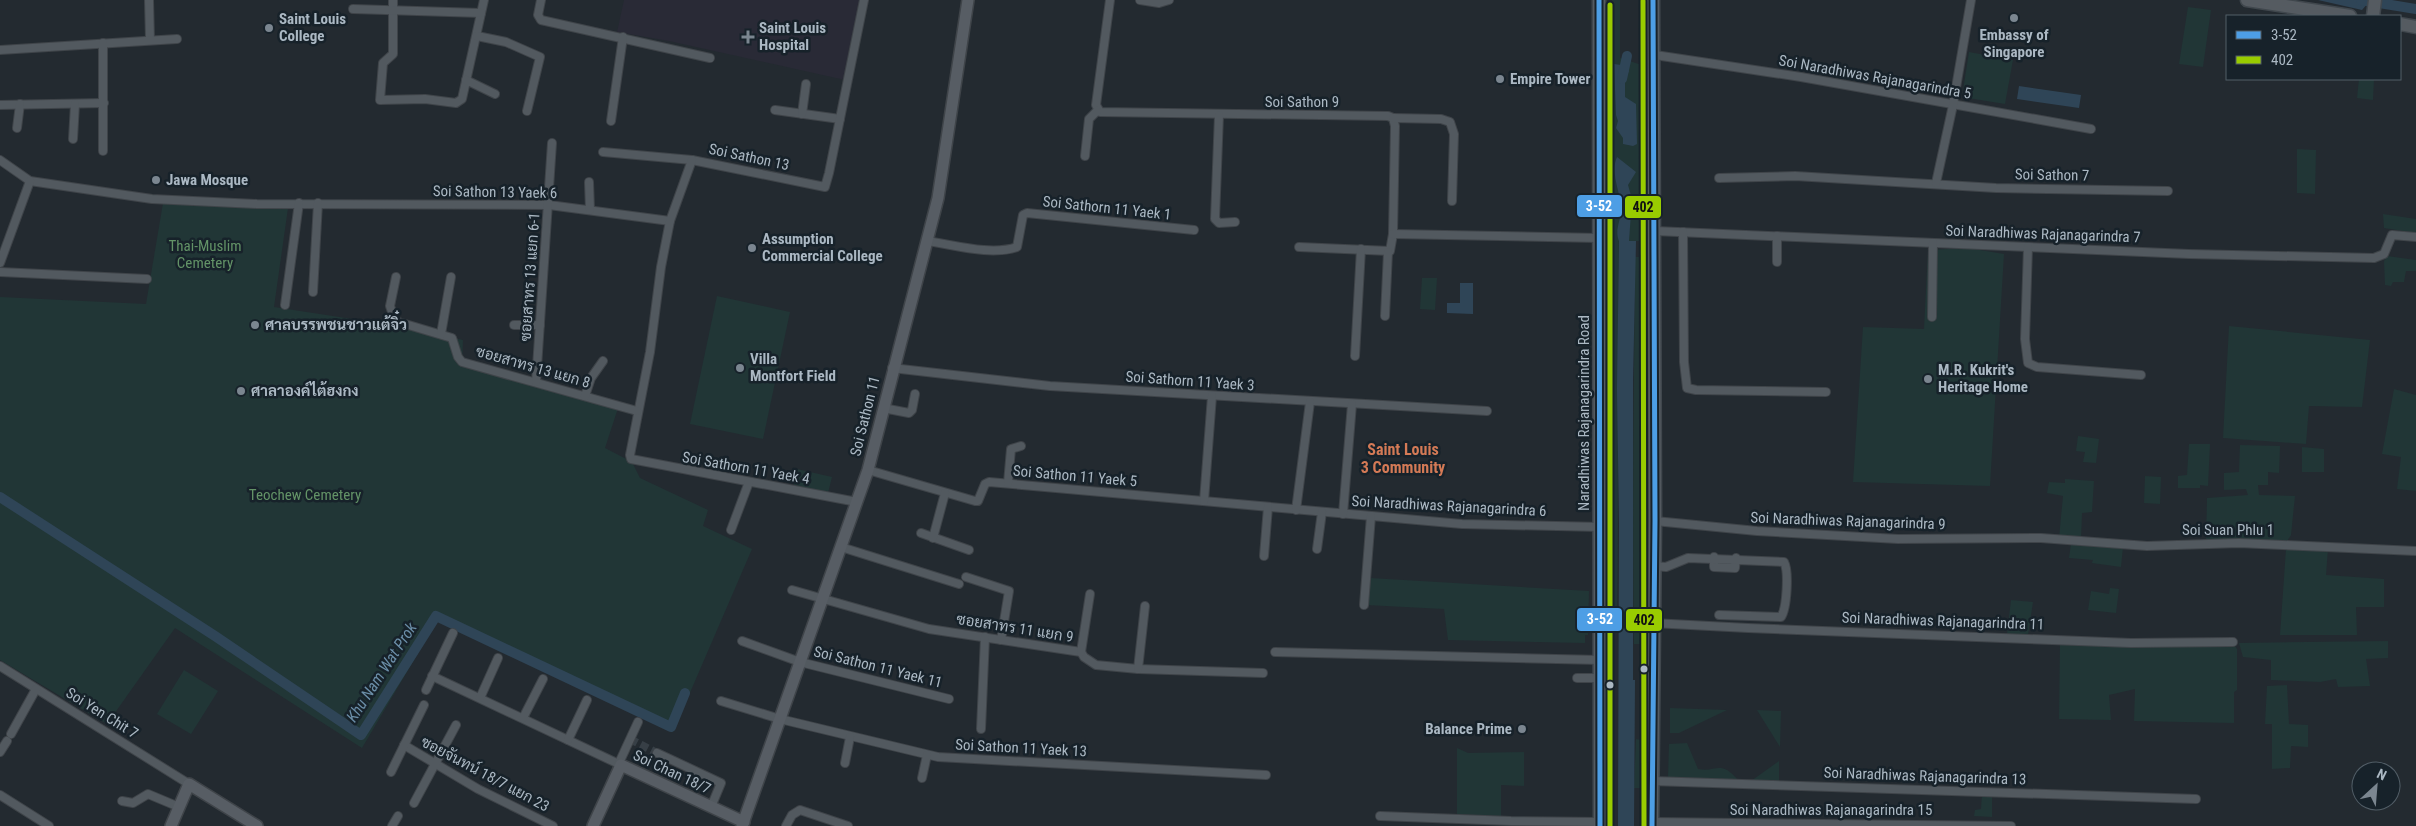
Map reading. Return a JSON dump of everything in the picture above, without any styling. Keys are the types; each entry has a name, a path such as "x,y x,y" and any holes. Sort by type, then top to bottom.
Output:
{"main road":[{"name":"Naradhiwas Rajanagarindra Road","path":"1598,0 1601,527 1600,824"},
{"path":"1652,824 1652,622 1655,521 1655,55 1653,0"},
{"path":"2247,0 2344,15"},
{"path":"2401,24 2416,27"}],"street":[{"path":"149,0 150,40"},
{"path":"393,0 393,54 382,63 380,100 425,99 456,103 462,99 484,0"},
{"path":"541,0 538,15 541,20 710,58"},
{"name":"Soi Sathon 13","path":"632,459 630,455 637,411 650,352 661,267 670,221 692,160 825,187 864,0"},
{"name":"Soi Sathon 11","path":"743,824 868,470 892,368 928,241 938,198 968,0"},
{"path":"1085,156 1089,119 1098,111 1096,105 1110,0"},
{"path":"1140,0 1159,3 1169,0"},
{"path":"1936,183 1953,105 1971,0"},
{"path":"353,9 481,13"},
{"path":"477,36 506,42 540,57 527,111"},
{"path":"611,122 622,37"},
{"path":"0,50 177,39"},
{"path":"103,43 103,151"},
{"name":"Soi Naradhiwas Rajanagarindra 5","path":"1655,55 1811,78 2090,129"},
{"path":"466,80 495,94"},
{"path":"802,114 806,84"},
{"path":"0,104 104,103"},
{"path":"17,128 20,104"},
{"path":"73,139 75,104"},
{"path":"774,110 840,119"},
{"name":"Soi Sathon 9","path":"1098,111 1219,115 1388,116 1393,118 1441,119 1450,122 1454,134 1452,201"},
{"path":"1219,115 1215,219 1219,223 1235,222"},
{"path":"1385,316 1388,252 1391,249 1393,234 1395,126 1393,118"},
{"name":"ซอยสาทร 13 แยก 6-1","path":"536,382 552,143"},
{"path":"603,152 692,160"},
{"path":"0,160 30,181 4,240 0,263"},
{"name":"Soi Sathon 7","path":"1719,178 1795,176 1996,188 2168,191"},
{"name":"Soi Sathon 13 Yaek 6","path":"30,181 152,199 257,204 549,205 670,221"},
{"path":"589,182 590,210"},
{"path":"313,292 318,203"},
{"path":"285,306 299,204"},
{"name":"Soi Sathorn 11 Yaek 1","path":"928,241 987,249 1011,249 1017,247 1022,215 1027,213 1194,230"},
{"name":"Soi Naradhiwas Rajanagarindra 7","path":"1655,231 2189,254 2378,258 2384,254 2392,236 2416,237"},
{"path":"1683,232 1684,362 1687,388 1696,390 1826,392"},
{"path":"1393,234 1599,238"},
{"path":"1777,236 1777,262"},
{"path":"1932,317 1933,243"},
{"path":"1299,247 1388,252"},
{"path":"2028,247 2025,339 2028,363 2037,368 2141,375"},
{"path":"1355,356 1360,249"},
{"path":"0,272 147,279"},
{"path":"396,277 390,306 395,321 441,334 451,277"},
{"path":"514,325 540,325"},
{"name":"ซอยสาทร 13 แยก 8","path":"441,334 452,338 458,357 462,362 637,411"},
{"path":"585,396 591,378 603,361"},
{"name":"Soi Sathorn 11 Yaek 3","path":"892,368 1050,386 1487,411"},
{"path":"883,408 909,413 912,410 915,394"},
{"path":"1204,501 1212,396"},
{"path":"1296,510 1310,402"},
{"path":"1343,514 1352,404"},
{"path":"1008,484 1011,449 1021,446"},
{"name":"Soi Sathorn 11 Yaek 4","path":"632,459 857,502"},
{"name":"Soi Sathon 11 Yaek 5","path":"868,470 975,501 979,499 986,483 1296,510"},
{"path":"731,530 749,482"},
{"path":"934,538 945,493"},
{"path":"1264,556 1268,507"},
{"name":"Soi Naradhiwas Rajanagarindra 6","path":"1296,510 1481,525 1601,527"},
{"path":"1317,549 1322,512"},
{"path":"1364,605 1371,516"},
{"name":"Soi Naradhiwas Rajanagarindra 9","path":"1655,521 1841,537 1898,539 2041,538"},
{"path":"920,533 969,550"},
{"name":"Soi Suan Phlu 1","path":"2041,538 2147,546 2239,543 2416,551"},
{"path":"841,548 959,584"},
{"path":"1653,566 1666,567 1688,558 1714,557 1784,562 1787,570 1784,614 1777,617 1719,615"},
{"path":"966,577 1009,590 1001,640"},
{"name":"ซอยสาทร 11 แยก 9","path":"792,590 923,627 1081,652 1084,657 1096,665 1138,669 1263,673"},
{"path":"1081,652 1090,594"},
{"path":"1138,669 1146,606"},
{"name":"Soi Naradhiwas Rajanagarindra 11","path":"1652,622 1748,628 2073,639 2130,643 2233,642"},
{"path":"426,690 453,633"},
{"path":"981,730 985,637"},
{"name":"Soi Sathon 11 Yaek 11","path":"742,641 800,662 949,699"},
{"path":"1275,652 1600,660"},
{"path":"480,698 498,658"},
{"name":"Soi Yen Chit 7","path":"0,666 189,784"},
{"path":"432,676 620,764 638,722"},
{"path":"1577,678 1600,678"},
{"path":"523,718 543,679"},
{"path":"0,752 36,689"},
{"path":"568,740 587,700"},
{"name":"Soi Sathon 11 Yaek 13","path":"722,701 780,719 927,755 980,760 1266,774"},
{"path":"391,772 424,704"},
{"path":"414,803 456,725"},
{"path":"845,763 850,737"},
{"name":"ซอยจันทน์ 18/7 แยก 23","path":"404,745 478,789 553,826"},
{"path":"657,753 721,783 711,807"},
{"path":"922,778 927,755"},
{"name":"Soi Chan 18/7","path":"593,826 620,764 743,824"},
{"name":"Soi Naradhiwas Rajanagarindra 13","path":"1652,781 2196,800"},
{"path":"171,826 189,784 257,826"},
{"path":"122,801 133,803 148,794 179,807"},
{"path":"0,795 49,826"},
{"path":"786,826 795,812 800,810 848,826"},
{"path":"392,826 398,816"},
{"path":"1380,816 1600,824"},
{"name":"Soi Naradhiwas Rajanagarindra 15","path":"1652,824 2011,826"}],"shaded area":[{"name":"Saint Louis Hospital","path":"624,0 860,0 845,80 669,41 617,32"},
{"path":"2318,0 2366,0 2368,3 2362,10"},
{"path":"1614,64 1628,66 1629,71 1625,79 1625,97 1636,104 1637,144 1633,146 1623,144 1623,138 1616,128 1618,121 1616,115"},
{"path":"2019,86 2081,95 2079,108 2017,99"},
{"path":"1617,157 1636,172 1628,185 1632,199 1629,241 1636,241 1633,381 1634,826 1618,826 1619,524 1617,389 1619,241 1617,232 1621,207 1615,175"},
{"path":"1460,283 1473,283 1473,314 1447,313 1447,303 1460,303"}],"green space":[{"path":"1612,0 1620,0 1620,58 1642,65 1642,241 1619,241 1617,627 1612,627 1614,525"},
{"path":"2188,7 2211,10 2203,67 2179,64"},
{"path":"1969,52 2013,60 2005,104 1962,97"},
{"path":"2359,80 2374,80 2373,100 2357,98"},
{"path":"2297,149 2316,150 2315,194 2297,193"},
{"name":"Teochew Cemetery","path":"163,203 288,208 274,307 398,326 463,340 462,365 618,408 605,448 632,462 640,478 708,510 703,526 752,549 673,732 437,621 362,748 175,628 107,724 0,660 0,297 146,304"},
{"path":"2383,214 2416,219 2416,233 2384,228"},
{"name":"M.R. Kukrit's Heritage Home","path":"1968,248 2004,254 1990,486 1853,482 1863,327 1924,329 1928,250"},
{"path":"2387,256 2416,260 2416,271 2406,271 2404,282 2393,282 2391,286 2385,285 2384,261"},
{"path":"1635,257 1640,257 1641,644 1634,644"},
{"path":"1422,278 1437,278 1435,310 1420,309"},
{"name":"Villa Montfort Field","path":"717,296 790,312 763,439 690,424"},
{"path":"2229,326 2370,340 2362,407 2309,406 2306,444 2223,438"},
{"path":"2394,389 2416,395 2416,491 2397,489 2401,457 2382,454"},
{"path":"2078,436 2099,439 2096,463 2083,462 2085,452 2076,451"},
{"path":"2189,444 2210,444 2208,486 2200,485 2200,488 2178,488 2178,476 2187,475"},
{"path":"2240,445 2280,446 2279,473 2268,472 2268,485 2258,485 2259,495 2295,496 2291,535 2287,541 2206,541 2207,498 2248,495 2246,489 2224,490 2224,473 2239,472"},
{"path":"2302,447 2324,449 2324,472 2302,472"},
{"path":"797,469 832,477 828,493 794,485"},
{"path":"2145,476 2161,477 2160,504 2144,503"},
{"path":"2065,479 2094,481 2092,512 2082,513 2081,539 2059,538 2063,496 2047,493 2049,482 2065,483"},
{"path":"2071,544 2123,547 2121,567 2092,563 2093,560 2069,558"},
{"path":"2328,548 2326,575 2384,579 2384,607 2356,607 2357,635 2280,635 2286,549"},
{"path":"1370,578 1589,591 1588,635 1585,635 1585,643 1448,640 1444,609 1366,605"},
{"path":"2110,588 2119,589 2116,613 2088,610 2091,591 2109,594"},
{"path":"2011,600 2033,602 2028,635 2007,634"},
{"path":"2060,641 2234,645 2237,649 2237,690 2234,692 2234,723 2134,721 2135,689 2109,695 2111,720 2059,719"},
{"path":"2388,641 2388,658 2366,659 2370,686 2338,687 2336,679 2320,682 2271,680 2271,660 2243,657 2239,643"},
{"path":"184,670 218,691 191,734 157,714"},
{"path":"2287,685 2289,724 2308,725 2308,747 2291,746 2290,768 2272,769 2272,724 2265,724 2267,686"},
{"path":"1670,708 1727,710 1679,733 1670,733"},
{"path":"1757,710 1781,711 1780,747"},
{"path":"1636,739 1641,740 1642,788 1634,788"},
{"path":"1687,743 1698,769 1722,768 1738,780 1668,778 1669,744"},
{"path":"1457,748 1468,753 1524,752 1524,786 1501,785 1501,816 1457,814"},
{"path":"1779,761 1779,781 1751,781"},
{"path":"1982,793 1992,793 1992,817 1974,816 1975,810 1981,809"}],"waterway":[{"path":"2361,0 2416,9"},
{"path":"1622,79 1627,56"},
{"name":"Khu Nam Wat Prok","path":"0,497 215,636 361,735 436,616 671,727 685,693"}],"tunnel":[{"path":"630,739 657,753"}],"transit line":[{"name":"3-52","path":"1599,0 1600,826"},
{"name":"3-52","path":"1652,826 1655,521 1653,0"},
{"name":"402","path":"1643,1 1644,826"},
{"name":"402","path":"1610,5 1610,826"}],"place":[{"name":"Embassy of Singapore","path":"2014,18"},
{"name":"Saint Louis College","path":"269,28"},
{"name":"Saint Louis Hospital","path":"748,37"},
{"name":"Empire Tower","path":"1500,79"},
{"name":"Jawa Mosque","path":"156,180"},
{"name":"Assumption Commercial College","path":"752,248"},
{"name":"ศาลบรรพชนชาวแต้จิ๋ว","path":"255,325"},
{"name":"Villa Montfort Field","path":"740,368"},
{"name":"M.R. Kukrit's Heritage Home","path":"1928,379"},
{"name":"ศาลาองค์ไต้ฮงกง","path":"241,391"},
{"name":"Balance Prime","path":"1522,729"}],"district":[{"name":"Saint Louis 3 Community","path":"1403,458"}],"park label":[{"name":"Thai-Muslim Cemetery","path":"205,254"}]}
